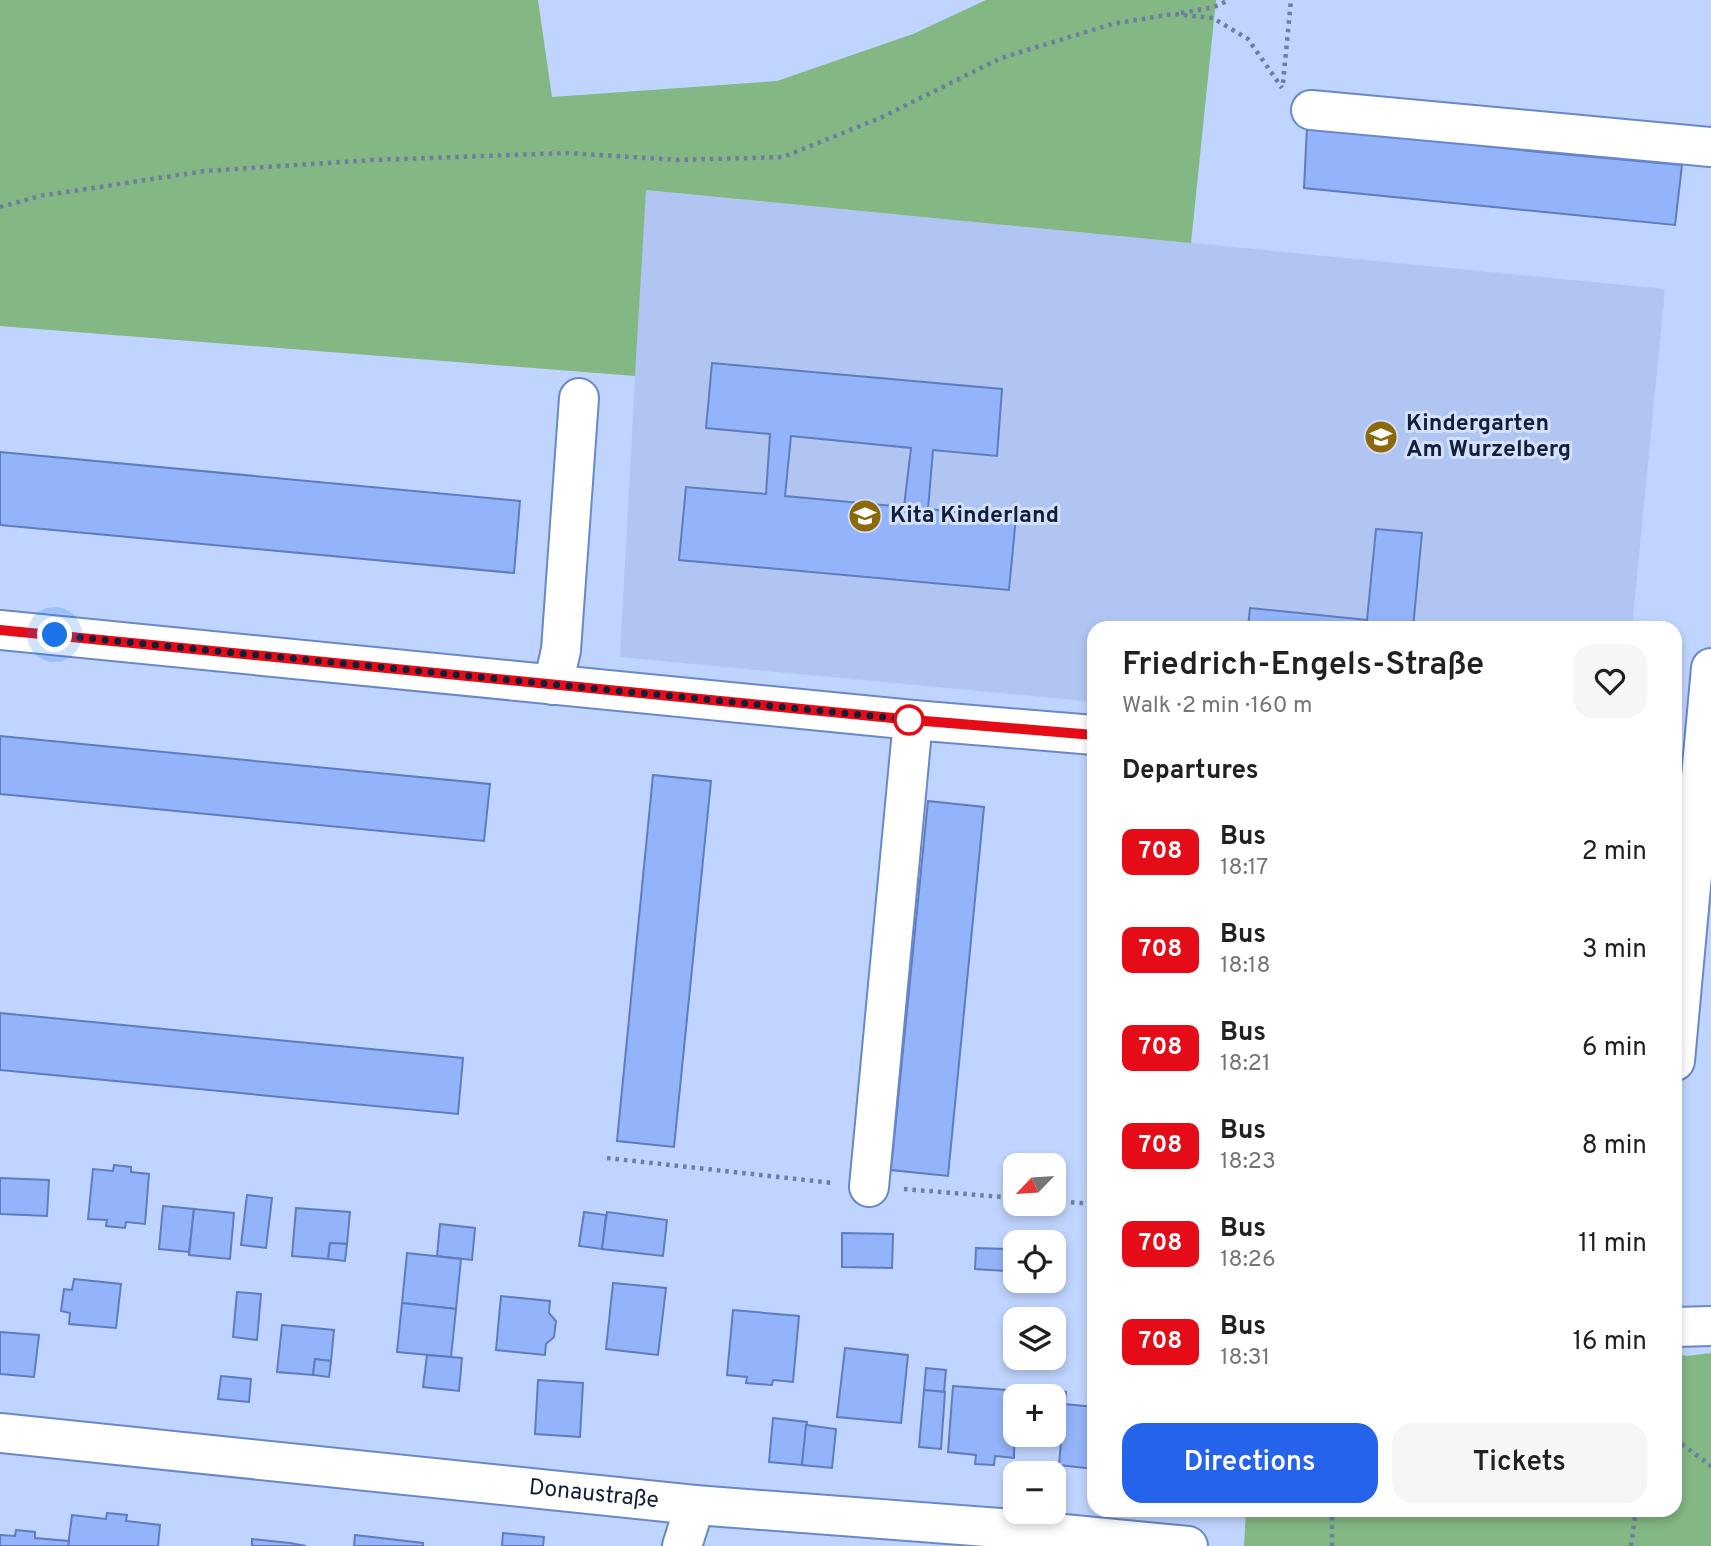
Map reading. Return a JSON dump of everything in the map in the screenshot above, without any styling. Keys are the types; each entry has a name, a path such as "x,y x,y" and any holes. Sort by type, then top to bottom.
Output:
{"street":[{"path":"1297,99 1711,147"},
{"path":"553,684 561,650 579,398"},
{"path":"0,630 913,720 1087,734"},
{"path":"1682,904 1687,791 1711,668"},
{"path":"869,1186 913,720"},
{"path":"1682,1327 1711,1326"},
{"name":"Donaustraße","path":"0,1433 695,1505 1013,1529 1188,1546"},
{"path":"682,1546 695,1505"}],"path":[{"path":"0,206 40,196 205,172 360,161 568,153 679,160 783,157 880,118 1001,58 1112,24 1214,7 1229,0"},
{"path":"1290,0 1297,99"},
{"path":"1173,14 1213,18 1248,39 1297,99"},
{"path":"607,1158 869,1186 1003,1197"},
{"path":"1066,1202 1087,1203"},
{"path":"1682,1444 1711,1466"},
{"path":"1332,1517 1332,1546"},
{"path":"1631,1546 1635,1517"}],"shaded area":[{"path":"645,190 1665,289 1633,621 1087,621 1087,701 620,657"}],"green space":[{"path":"0,0 538,0 552,97 777,81 913,34 986,0 1216,0 1191,243 646,190 635,376 0,326"},
{"path":"1711,1353 1711,1546 1244,1546 1246,1517 1682,1517 1682,1355"}],"building":[{"path":"1307,127 1682,165 1675,225 1304,188"},
{"path":"712,363 1002,389 997,456 933,450 928,509 1016,517 1009,590 679,560 686,487 766,494 770,434 706,428","holes":["791,436 911,448 904,507 785,496"]},
{"path":"0,452 520,501 514,573 0,525"},
{"path":"1376,529 1422,533 1414,621 1249,621 1250,608 1367,620"},
{"path":"0,736 490,784 484,841 0,794"},
{"path":"653,775 711,781 674,1147 617,1141"},
{"path":"928,801 984,807 948,1176 891,1170"},
{"path":"0,1013 463,1058 458,1114 0,1070"},
{"path":"114,1165 131,1167 131,1172 149,1174 145,1224 126,1222 125,1228 106,1226 107,1220 88,1219 93,1169 113,1171"},
{"path":"0,1178 49,1180 47,1216 0,1214"},
{"path":"247,1195 272,1198 266,1248 241,1245"},
{"path":"163,1206 194,1209 189,1252 159,1249"},
{"path":"296,1208 350,1212 347,1244 330,1243 328,1259 292,1256"},
{"path":"194,1209 234,1213 230,1259 189,1255"},
{"path":"584,1212 606,1215 602,1249 579,1246"},
{"path":"607,1212 667,1220 663,1256 602,1249"},
{"path":"440,1224 475,1228 472,1260 437,1256"},
{"path":"842,1233 893,1234 892,1268 842,1267"},
{"path":"330,1243 347,1244 345,1261 328,1259"},
{"path":"976,1248 1003,1249 1003,1271 975,1269"},
{"path":"407,1253 461,1259 456,1309 402,1303"},
{"path":"74,1279 121,1284 116,1328 69,1324 70,1313 61,1311 64,1289 72,1290"},
{"path":"613,1283 666,1288 658,1355 606,1349"},
{"path":"237,1292 261,1294 257,1340 233,1337"},
{"path":"501,1296 550,1301 549,1313 556,1321 554,1337 546,1344 545,1355 496,1350"},
{"path":"402,1303 456,1309 451,1357 397,1352"},
{"path":"733,1310 799,1316 793,1382 773,1380 772,1385 746,1383 747,1377 727,1375"},
{"path":"282,1325 334,1330 331,1361 315,1359 313,1375 277,1372"},
{"path":"0,1332 39,1335 34,1377 0,1374"},
{"path":"845,1348 908,1355 901,1423 837,1417"},
{"path":"427,1355 462,1358 459,1391 423,1387"},
{"path":"315,1359 331,1361 329,1377 313,1375"},
{"path":"926,1368 946,1370 944,1392 924,1390"},
{"path":"221,1376 251,1379 249,1402 218,1399"},
{"path":"538,1380 583,1383 580,1437 535,1434"},
{"path":"953,1386 1003,1390 1003,1447 1014,1447 1014,1458 995,1456 994,1465 975,1464 976,1455 948,1452"},
{"path":"924,1390 945,1392 941,1449 919,1447"},
{"path":"1066,1404 1087,1406 1087,1468 1066,1466 1066,1461 1059,1461 1060,1447 1066,1447"},
{"path":"773,1418 807,1422 802,1465 769,1462"},
{"path":"806,1425 836,1429 832,1468 802,1465"},
{"path":"107,1513 127,1515 126,1521 160,1525 158,1546 68,1546 72,1515 106,1519"},
{"path":"16,1530 35,1532 35,1538 69,1541 68,1546 0,1546 0,1535 15,1536"},
{"path":"503,1533 544,1537 543,1546 502,1546"},
{"path":"355,1535 423,1543 423,1546 354,1546"},
{"path":"252,1539 290,1543 306,1546 252,1546"}],"bus line":[{"name":"708","path":"0,630 913,720 1087,734"}],"place":[{"name":"Kindergarten Am Wurzelberg","path":"1381,437"},
{"name":"Kita Kinderland","path":"865,516"}],"route":[{"path":"55,635 913,720 909,720"}]}
